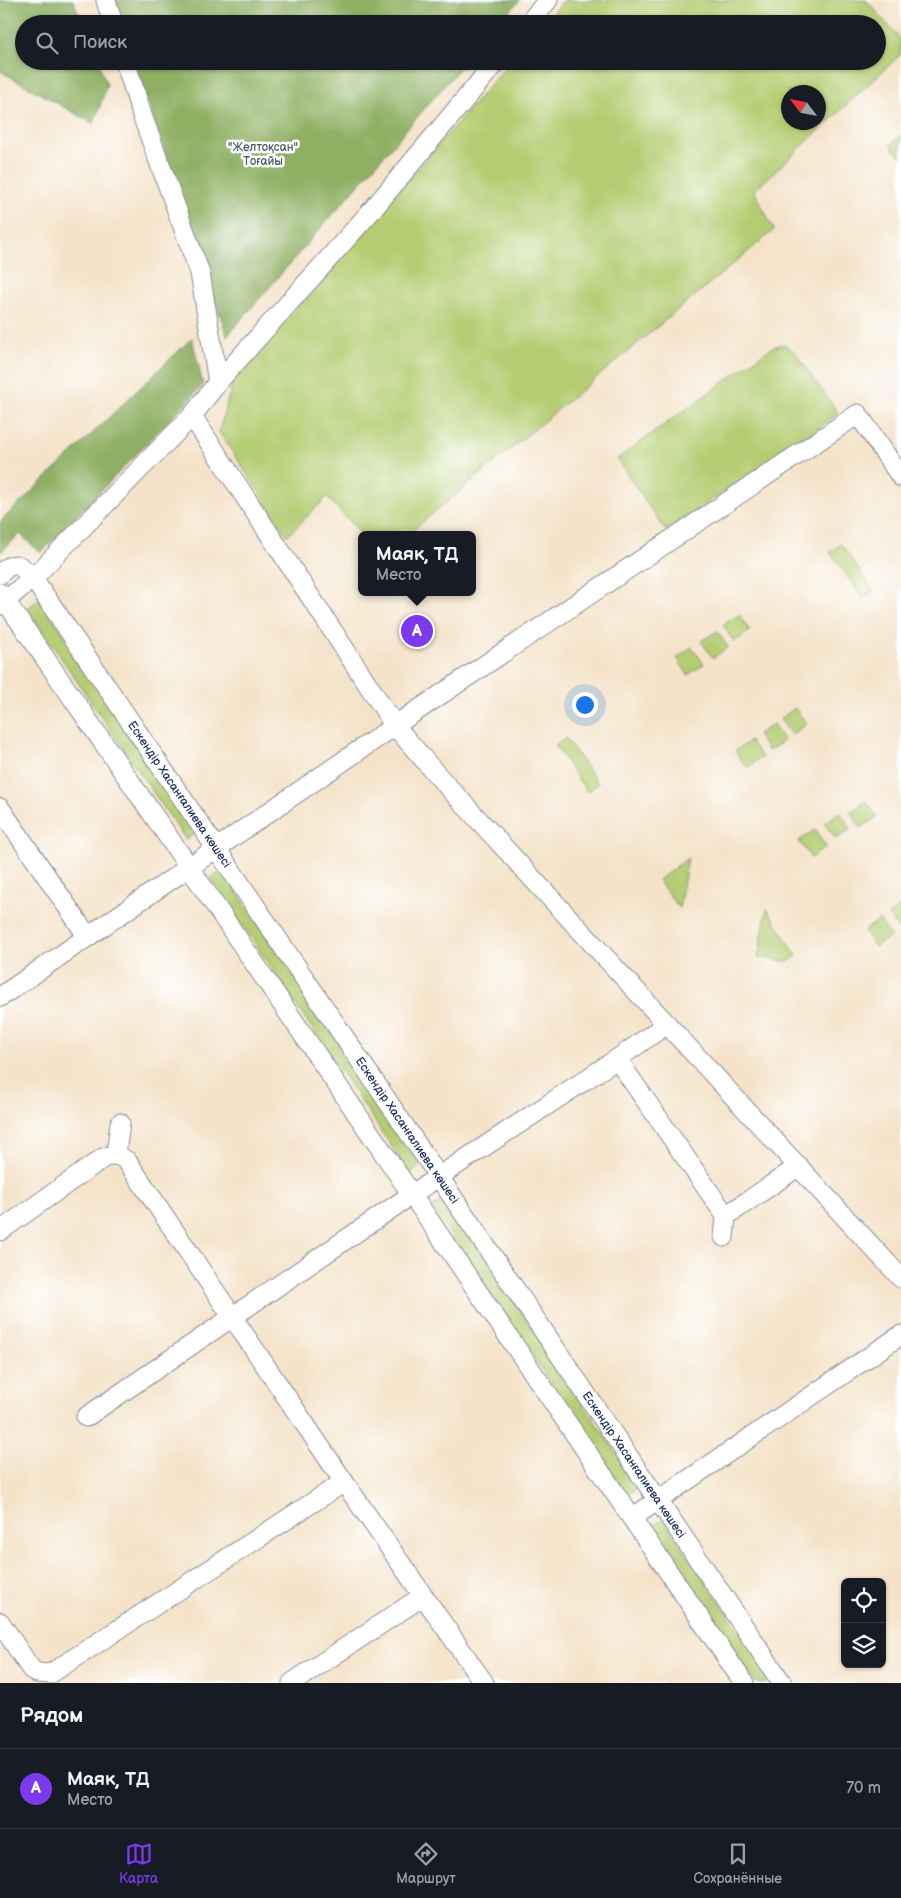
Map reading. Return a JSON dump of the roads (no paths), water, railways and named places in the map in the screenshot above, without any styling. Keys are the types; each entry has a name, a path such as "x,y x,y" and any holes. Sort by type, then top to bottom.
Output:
{"street":[{"path":"106,0 110,15"},
{"path":"536,15 548,0"},
{"path":"128,70 143,118 200,273 218,382"},
{"path":"489,70 373,209 218,382 192,416 33,578 2,600 188,867 744,1683"},
{"path":"0,997 395,726 858,414 901,477"},
{"path":"192,416 395,726 438,776 901,1278"},
{"path":"0,574 12,565 17,565 23,567 33,578"},
{"name":"Ескендір Хасанғалиева көшесі","path":"33,578 782,1683"},
{"path":"0,808 88,937"},
{"path":"86,1418 411,1194 667,1024"},
{"path":"617,1059 726,1216 724,1237"},
{"path":"116,1154 120,1124"},
{"path":"0,1231 104,1158 116,1154"},
{"path":"116,1154 127,1161 344,1482 484,1683"},
{"path":"726,1216 799,1166"},
{"path":"632,1518 901,1335"},
{"path":"0,1622 31,1668 37,1673 50,1674 344,1482"},
{"path":"292,1683 423,1596"}],"place":[{"name":"Маяк, ТД","path":"417,631"}],"park label":[{"name":"\"Желтоқсан\" Тоғайы","path":"263,154"}]}
